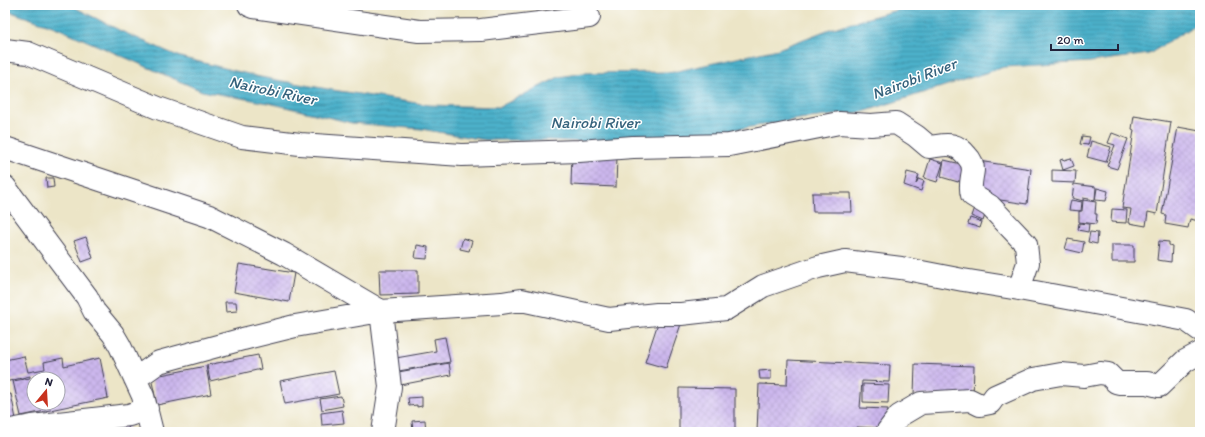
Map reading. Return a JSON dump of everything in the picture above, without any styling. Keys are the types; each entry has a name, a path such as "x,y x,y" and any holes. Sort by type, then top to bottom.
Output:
{"street":[{"path":"249,5 254,7 420,31 449,32 481,30 589,17"},
{"path":"5,50 28,53 158,108 242,137 300,144 470,155 579,151 633,147 729,145 838,123 896,124 916,136 928,147 954,145 961,148 969,158 973,170 970,182 972,195 990,206 1026,244 1028,263 1019,288"},
{"path":"5,148 209,216 284,254 381,311"},
{"path":"5,187 87,297 94,311 113,334 143,396 152,432"},
{"path":"135,379 159,362 295,326 381,311 502,303 521,300 609,319 657,314 681,314 726,309 763,286 818,266 845,262 901,268 963,280 1019,288 1195,321"},
{"path":"381,311 390,387 383,432"},
{"path":"887,432 899,416 921,403 970,400 980,404 990,403 995,396 1033,379 1061,374 1084,376 1100,373 1108,374 1116,382 1120,383 1147,383 1160,385 1185,361 1200,353"},
{"path":"5,431 32,426 128,415 147,409"}],"water":[{"name":"Nairobi River","path":"5,5 70,5 121,31 180,57 260,77 429,105 499,107 559,77 583,73 673,72 778,49 830,29 914,5 1200,5 1200,22 1149,54 1090,62 1004,67 863,112 800,119 676,139 608,143 548,140 485,140 421,129 352,123 269,103 202,91 55,27 5,10"}],"building":[{"path":"1134,116 1171,122 1157,214 1148,212 1146,226 1129,223 1131,209 1122,208 1134,130 1132,129"},
{"path":"1178,127 1200,131 1200,217 1199,221 1190,219 1188,228 1165,224 1166,215 1162,214"},
{"path":"1112,133 1128,139 1117,169 1107,166 1115,145 1108,143"},
{"path":"1082,136 1090,137 1088,145 1080,144"},
{"path":"1091,141 1111,147 1106,162 1087,157"},
{"path":"572,153 617,156 616,187 571,185"},
{"path":"1071,158 1074,166 1063,170 1060,160"},
{"path":"930,159 943,163 937,182 924,178"},
{"path":"944,160 970,166 966,182 958,182 941,177"},
{"path":"978,161 1031,169 1027,204 974,196"},
{"path":"1052,170 1076,171 1075,183 1052,182"},
{"path":"907,172 919,175 916,184 918,179 924,181 921,191 904,185"},
{"path":"46,178 53,178 54,187 47,188"},
{"path":"1074,184 1096,187 1095,200 1083,198 1083,201 1072,198"},
{"path":"1097,188 1108,191 1106,201 1095,200"},
{"path":"812,193 851,193 852,212 813,212"},
{"path":"1071,200 1082,202 1081,211 1069,210"},
{"path":"1083,200 1096,202 1096,224 1079,222 1079,211 1082,211"},
{"path":"976,202 988,206 983,221 971,216"},
{"path":"1112,209 1127,210 1126,223 1111,222"},
{"path":"970,218 982,222 980,228 968,224"},
{"path":"1079,223 1089,224 1088,232 1078,230"},
{"path":"1090,232 1098,233 1097,244 1088,242"},
{"path":"86,237 93,258 82,262 74,241"},
{"path":"463,238 472,241 469,251 460,249"},
{"path":"1068,239 1084,242 1082,253 1065,249"},
{"path":"1159,241 1169,242 1169,245 1172,246 1171,262 1157,260"},
{"path":"417,245 428,247 427,259 415,258"},
{"path":"1112,245 1134,245 1134,262 1112,262"},
{"path":"239,264 294,273 289,302 234,292"},
{"path":"379,270 418,270 418,294 380,295"},
{"path":"225,302 236,302 237,311 226,312"},
{"path":"660,317 681,324 666,368 645,362"},
{"path":"445,337 450,362 399,371 396,358 436,351 434,339"},
{"path":"258,355 261,369 210,381 207,365"},
{"path":"24,356 28,371 26,371 26,377 5,382 5,360"},
{"path":"63,358 64,366 100,358 108,398 66,407 66,371 34,371 45,369 44,362"},
{"path":"788,360 890,365 889,382 862,381 860,408 888,409 887,429 857,427 856,432 757,432 759,384 787,385"},
{"path":"449,363 451,375 400,385 398,372"},
{"path":"915,364 974,366 973,398 914,395"},
{"path":"206,366 211,394 157,405 151,377"},
{"path":"771,370 771,379 760,379 759,371"},
{"path":"334,371 339,394 285,404 280,381"},
{"path":"26,379 26,411 45,411 21,416 13,381"},
{"path":"863,384 889,385 888,403 863,402"},
{"path":"679,388 735,389 735,432 680,432"},
{"path":"11,394 16,419 5,421 5,395"},
{"path":"341,396 343,406 322,410 320,399"},
{"path":"422,397 422,406 409,406 408,398"},
{"path":"342,410 344,423 322,425 321,413"},
{"path":"425,420 426,432 413,432 412,421"},
{"path":"128,426 129,432 102,432 102,431"}]}
